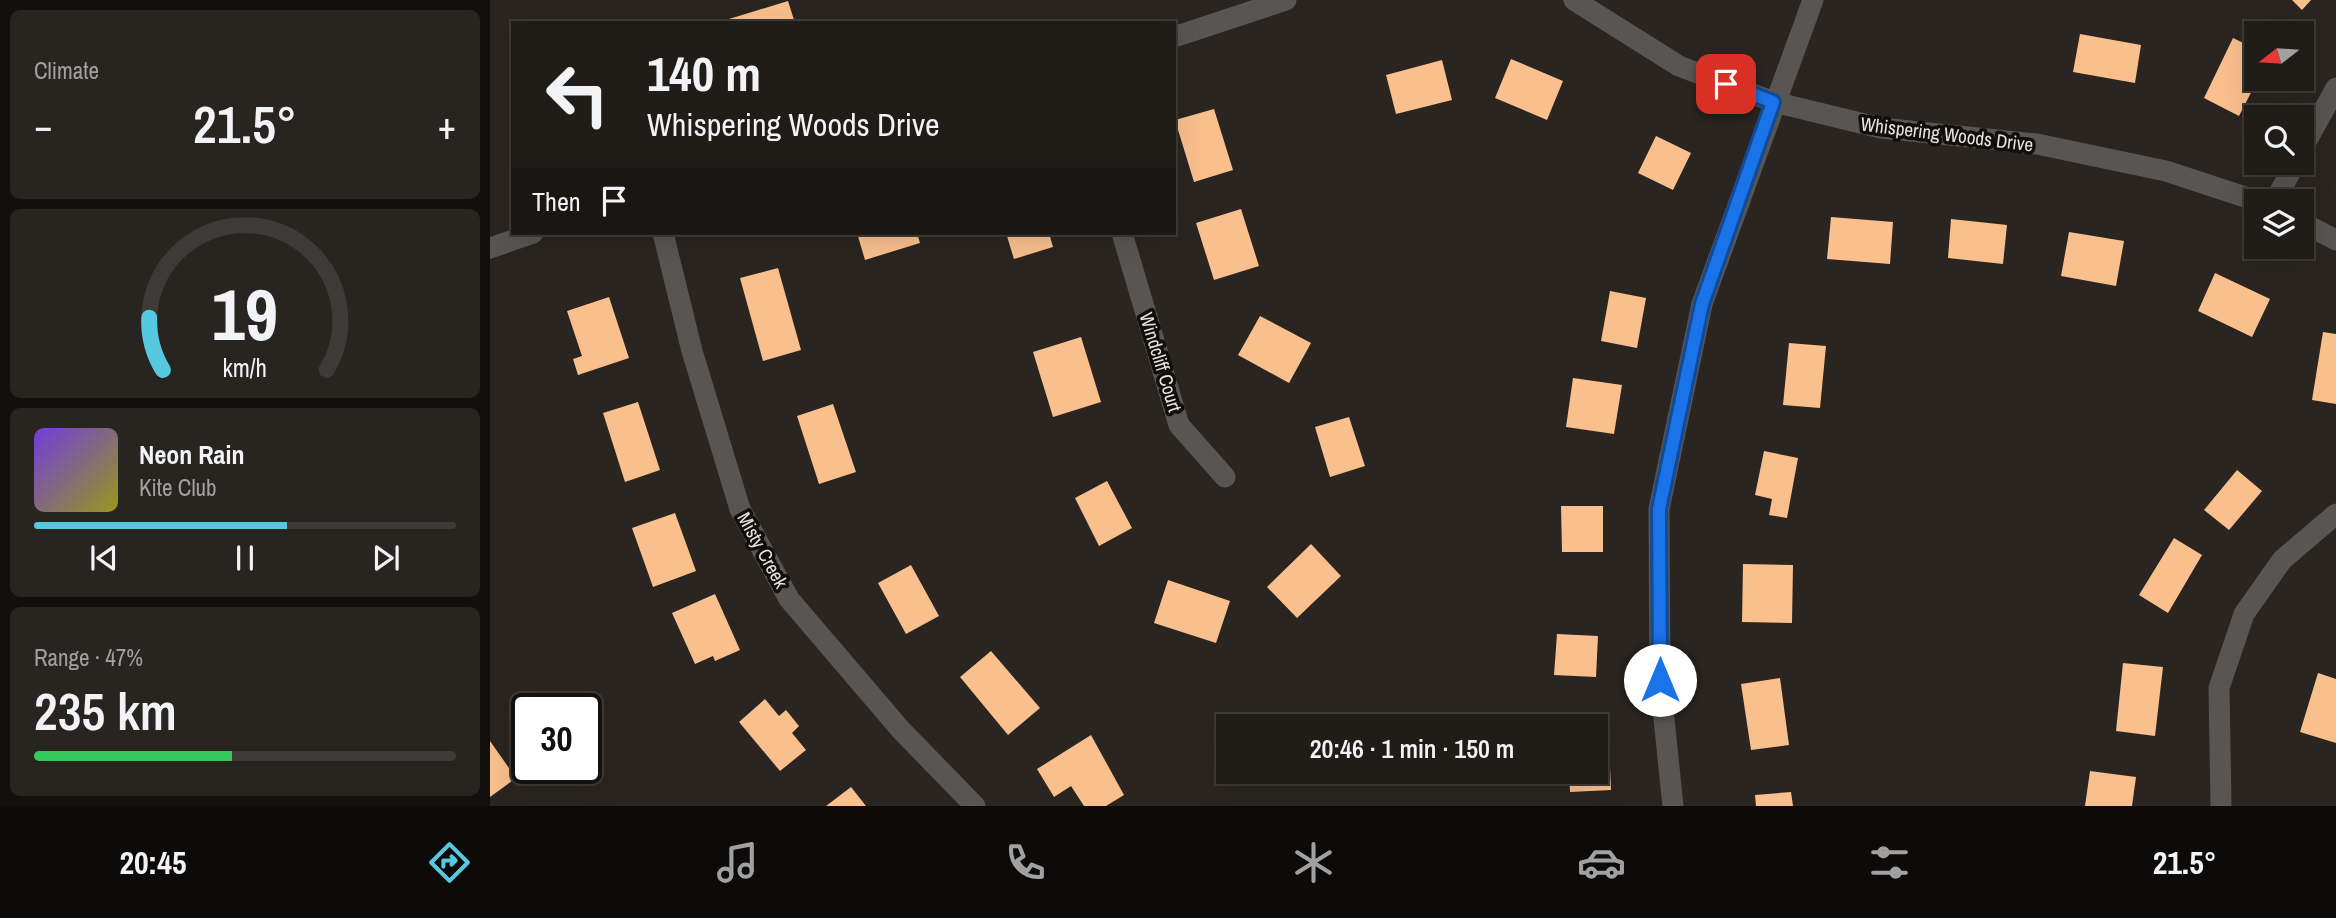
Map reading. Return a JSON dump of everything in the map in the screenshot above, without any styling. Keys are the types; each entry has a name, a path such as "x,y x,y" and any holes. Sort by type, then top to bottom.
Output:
{"street":[{"path":"1176,36 1286,0"},
{"name":"Whispering Woods Drive","path":"1574,0 1679,66 1773,102 1881,128 2037,145 2166,171 2244,197"},
{"path":"1673,806 1660,680 1659,509 1702,304 1773,102 1813,0"},
{"path":"2314,128 2336,88"},
{"path":"2314,229 2336,240"},
{"path":"490,247 527,235"},
{"name":"Misty Creek","path":"663,235 692,351 740,509 789,599 901,730 975,806"},
{"name":"Windcliff Court","path":"1123,235 1180,425 1225,477"},
{"path":"2221,806 2219,688 2244,614 2282,560 2336,514"}],"building":[{"path":"2292,0 2311,0 2302,10"},
{"path":"788,1 794,21 730,21"},
{"path":"2080,34 2141,45 2135,83 2073,72"},
{"path":"2233,38 2244,43 2244,91 2252,91 2239,116 2204,98"},
{"path":"1511,59 1563,81 1547,120 1495,98"},
{"path":"1442,60 1452,100 1396,114 1386,75"},
{"path":"1214,109 1233,170 1194,182 1176,120"},
{"path":"1656,136 1691,153 1673,190 1638,173"},
{"path":"1241,209 1259,266 1214,280 1196,223"},
{"path":"1831,217 1893,222 1890,264 1827,259"},
{"path":"1951,219 2007,225 2003,264 1948,258"},
{"path":"2069,232 2124,241 2116,286 2061,276"},
{"path":"858,235 918,235 920,243 865,260"},
{"path":"1007,235 1050,235 1053,247 1014,259"},
{"path":"778,268 801,350 763,361 740,278"},
{"path":"2215,273 2270,299 2252,337 2198,311"},
{"path":"1610,291 1646,298 1637,348 1601,341"},
{"path":"609,297 629,358 578,375 573,359 582,356 567,311"},
{"path":"1260,316 1311,343 1289,383 1238,355"},
{"path":"2323,332 2336,334 2336,404 2312,400"},
{"path":"1081,337 1101,402 1053,417 1033,352"},
{"path":"1789,343 1826,346 1820,408 1783,405"},
{"path":"1573,378 1622,385 1614,434 1566,427"},
{"path":"638,402 660,470 625,482 603,413"},
{"path":"833,404 856,472 819,484 797,416"},
{"path":"1349,417 1365,466 1330,477 1315,427"},
{"path":"1764,451 1798,458 1787,518 1769,515 1772,499 1755,495"},
{"path":"2237,470 2262,491 2229,530 2204,510"},
{"path":"1107,481 1132,528 1099,546 1075,498"},
{"path":"1561,506 1603,506 1603,552 1562,552"},
{"path":"675,513 696,571 653,587 632,528"},
{"path":"2174,538 2202,555 2168,613 2139,595"},
{"path":"1311,544 1341,576 1297,618 1267,587"},
{"path":"1743,564 1793,565 1792,623 1742,622"},
{"path":"911,565 939,616 906,634 878,583"},
{"path":"1168,580 1230,601 1216,643 1154,623"},
{"path":"715,594 740,650 715,661 713,656 695,664 672,613"},
{"path":"1557,634 1598,636 1596,677 1554,675"},
{"path":"991,651 1040,708 1008,735 960,677"},
{"path":"2123,663 2163,667 2155,736 2116,731"},
{"path":"2318,673 2336,679 2336,743 2300,732"},
{"path":"1780,678 1789,745 1751,750 1741,684"},
{"path":"765,699 779,716 786,710 799,726 792,733 806,750 780,771 739,722"},
{"path":"1608,723 1611,790 1570,792 1570,784 1608,784"},
{"path":"1091,735 1124,795 1106,806 1084,806 1071,786 1054,797 1037,769"},
{"path":"490,741 511,771 511,782 490,797"},
{"path":"2090,771 2136,777 2132,806 2085,806"},
{"path":"851,787 866,806 826,806"},
{"path":"1791,792 1793,806 1756,806 1755,795"}],"route":[{"path":"1660,680 1659,509 1702,304 1773,102 1726,84"}]}
